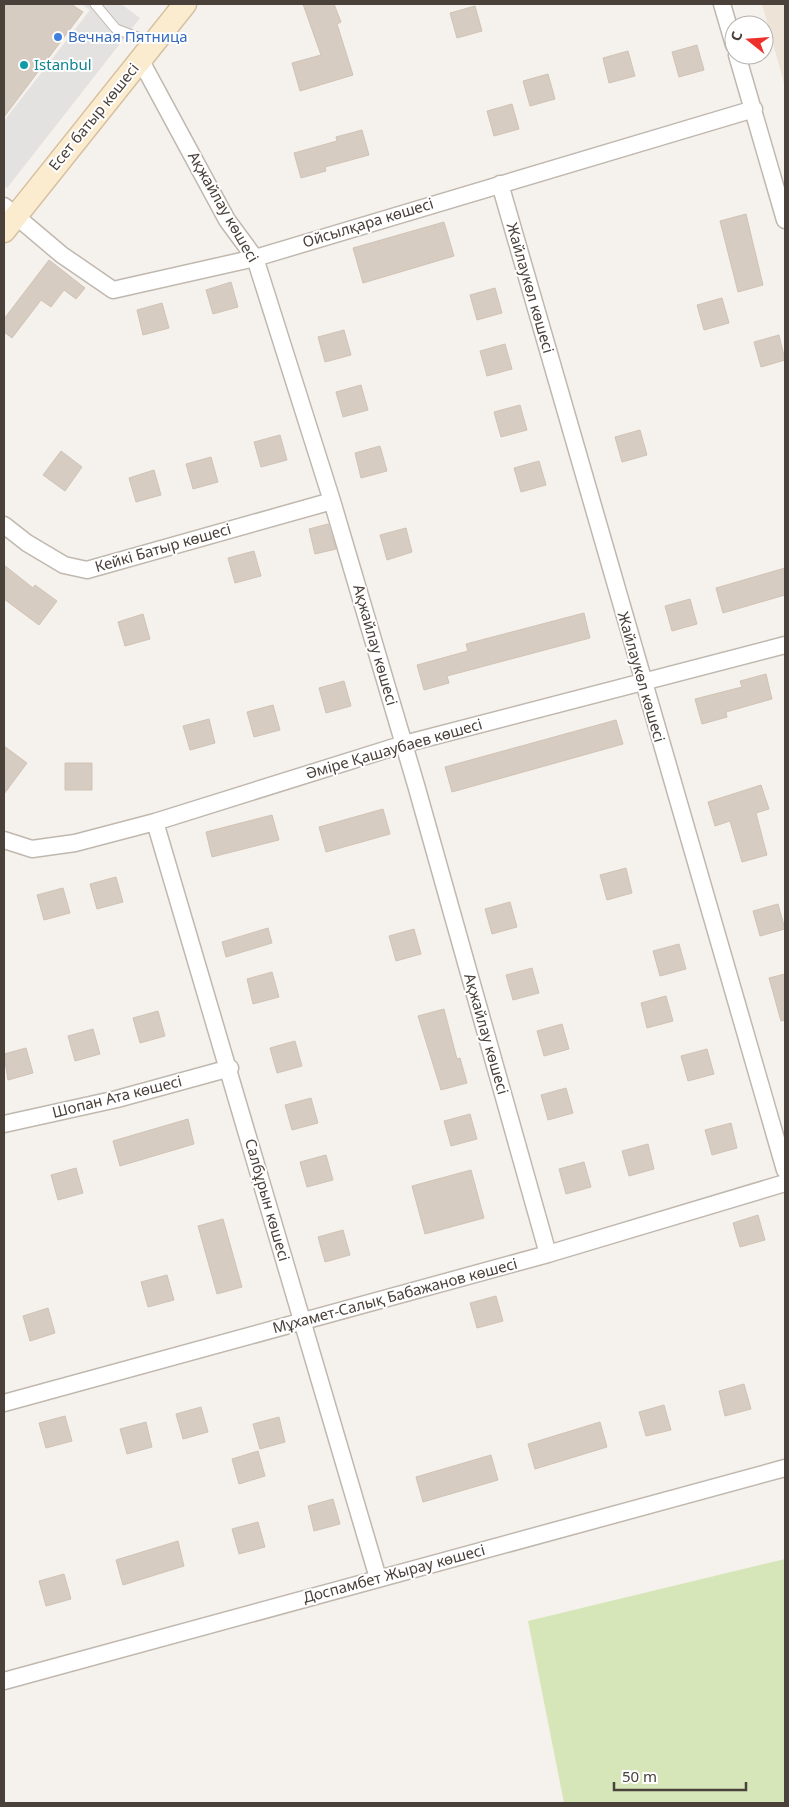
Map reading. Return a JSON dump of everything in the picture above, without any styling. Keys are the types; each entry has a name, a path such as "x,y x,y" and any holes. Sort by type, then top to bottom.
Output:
{"street":[{"name":"Есет батыр көшесі","path":"8,217 185,4"},
{"name":"Ақжайлау көшесі","path":"147,52 227,220 255,258 332,500 404,744 548,1254"},
{"path":"740,65 785,220"},
{"name":"Ойсылқара көшесі","path":"8,217 113,290 255,258 754,109"},
{"name":"Жайлаукөл көшесі","path":"500,184 642,681 785,1170"},
{"name":"Кейкі Батыр көшесі","path":"4,524 27,543 64,565 87,570 332,500"},
{"name":"Әміре Қашаубаев көшесі","path":"4,840 32,848 75,843 155,822 404,744 785,644"},
{"name":"Салбұрын көшесі","path":"155,822 230,1068 302,1322 378,1578"},
{"name":"Шопан Ата көшесі","path":"4,1124 117,1098 230,1068"},
{"name":"Мұхамет-Салық Бабажанов көшесі","path":"4,1403 548,1254 785,1183"},
{"name":"Доспамбет Жырау көшесі","path":"4,1681 785,1468"}],"lane":[{"path":"95,4 116,28 147,52"}],"shaded area":[{"path":"82,4 121,4 140,18 7,188 4,186 4,121 90,10"},
{"path":"762,4 785,4 785,87 774,47 774,15 765,15"}],"green space":[{"path":"785,1559 785,1803 564,1803 528,1621"}],"building":[{"name":"Istanbul","path":"4,4 71,4 83,12 4,117"},
{"path":"303,4 334,4 341,22 337,24 353,75 300,91 292,63 321,55"},
{"path":"475,6 482,31 457,38 450,13"},
{"path":"697,45 704,70 679,77 672,52"},
{"path":"628,51 635,76 609,83 603,58"},
{"path":"548,74 555,99 530,106 523,81"},
{"path":"512,104 519,129 494,136 487,111"},
{"path":"362,130 369,155 325,167 326,171 301,178 294,153 337,141 336,137"},
{"path":"746,214 763,285 738,292 720,221"},
{"path":"444,222 454,256 363,283 353,248"},
{"path":"49,260 85,288 76,299 64,290 51,307 41,300 12,338 4,332 4,319"},
{"path":"231,282 238,307 213,314 206,290"},
{"path":"495,288 502,313 477,320 470,295"},
{"path":"722,298 729,323 704,330 697,305"},
{"path":"162,303 169,328 143,335 137,310"},
{"path":"344,330 351,355 325,362 318,337"},
{"path":"779,335 785,360 761,367 754,342"},
{"path":"505,344 512,369 487,376 480,351"},
{"path":"361,385 368,410 343,417 336,392"},
{"path":"520,405 527,430 501,437 494,412"},
{"path":"640,430 647,455 622,462 615,437"},
{"path":"280,435 287,460 261,467 254,442"},
{"path":"380,446 387,471 361,478 355,453"},
{"path":"61,451 82,467 65,491 43,475"},
{"path":"211,457 218,482 193,489 186,464"},
{"path":"539,461 546,485 521,492 514,468"},
{"path":"154,470 161,495 136,502 129,478"},
{"path":"328,524 336,549 315,554 309,529"},
{"path":"406,528 412,552 387,560 380,535"},
{"path":"254,551 261,576 235,583 228,558"},
{"path":"4,565 33,588 35,585 57,601 39,625 4,599"},
{"path":"785,568 785,595 723,613 716,588"},
{"path":"690,599 697,624 672,631 665,606"},
{"path":"584,613 590,638 447,676 449,683 424,690 417,665 468,651 466,644"},
{"path":"143,614 150,639 125,646 118,622"},
{"path":"766,674 772,699 726,712 727,717 702,724 695,699 742,687 740,681"},
{"path":"344,681 351,706 326,713 319,688"},
{"path":"273,705 280,730 254,737 247,712"},
{"path":"209,719 215,743 190,750 183,726"},
{"path":"616,720 623,744 452,792 445,767"},
{"path":"4,746 27,763 4,794"},
{"path":"65,763 92,763 92,790 65,790"},
{"path":"761,785 769,809 756,813 767,855 742,862 730,821 715,826 708,802"},
{"path":"383,809 390,834 326,852 319,827"},
{"path":"272,815 279,840 212,857 206,832"},
{"path":"626,868 632,893 607,900 600,875"},
{"path":"116,877 123,902 97,909 90,884"},
{"path":"63,888 70,913 44,920 37,895"},
{"path":"510,902 517,927 492,934 485,909"},
{"path":"778,904 785,929 760,936 753,911"},
{"path":"268,928 272,943 226,957 222,942"},
{"path":"414,929 421,954 396,961 389,936"},
{"path":"679,944 686,969 660,976 653,951"},
{"path":"532,968 539,993 513,1000 506,975"},
{"path":"272,972 279,997 253,1004 247,979"},
{"path":"785,974 785,1020 781,1021 769,978"},
{"path":"666,996 673,1021 647,1028 641,1003"},
{"path":"444,1009 457,1059 460,1058 467,1083 441,1090 418,1016"},
{"path":"158,1011 165,1036 140,1043 133,1018"},
{"path":"562,1024 569,1049 544,1056 537,1031"},
{"path":"93,1029 100,1054 75,1061 68,1036"},
{"path":"295,1041 302,1066 277,1073 270,1048"},
{"path":"26,1048 33,1073 8,1080 4,1054"},
{"path":"707,1049 714,1074 688,1081 681,1056"},
{"path":"566,1088 573,1113 548,1120 541,1095"},
{"path":"311,1098 318,1123 292,1130 285,1105"},
{"path":"470,1114 477,1139 451,1146 444,1121"},
{"path":"188,1119 194,1144 120,1166 113,1141"},
{"path":"731,1123 737,1148 712,1155 705,1130"},
{"path":"648,1144 654,1169 629,1176 622,1151"},
{"path":"326,1155 333,1180 307,1187 300,1162"},
{"path":"584,1162 591,1187 566,1194 559,1169"},
{"path":"76,1168 83,1193 58,1200 51,1175"},
{"path":"471,1170 484,1218 425,1234 412,1186"},
{"path":"758,1215 765,1240 740,1247 733,1223"},
{"path":"223,1219 242,1287 217,1294 198,1226"},
{"path":"343,1230 350,1255 325,1262 318,1237"},
{"path":"167,1275 174,1300 148,1307 141,1282"},
{"path":"496,1296 503,1321 477,1328 470,1303"},
{"path":"48,1308 55,1333 30,1341 23,1316"},
{"path":"744,1384 751,1409 725,1416 719,1391"},
{"path":"664,1405 671,1430 646,1436 639,1412"},
{"path":"201,1407 208,1432 183,1439 176,1414"},
{"path":"65,1416 72,1441 46,1448 39,1423"},
{"path":"279,1417 285,1442 260,1449 253,1424"},
{"path":"146,1422 152,1447 127,1454 120,1429"},
{"path":"600,1422 607,1447 535,1469 528,1444"},
{"path":"258,1451 265,1476 239,1484 232,1459"},
{"path":"491,1455 498,1480 423,1502 416,1477"},
{"path":"333,1499 340,1524 314,1531 308,1506"},
{"path":"258,1522 265,1547 239,1554 232,1529"},
{"path":"178,1541 184,1566 123,1585 116,1560"},
{"path":"64,1574 71,1599 46,1606 39,1581"}],"place":[{"name":"Вечная Пятница","path":"58,37"},
{"name":"Istanbul","path":"24,65"}]}
